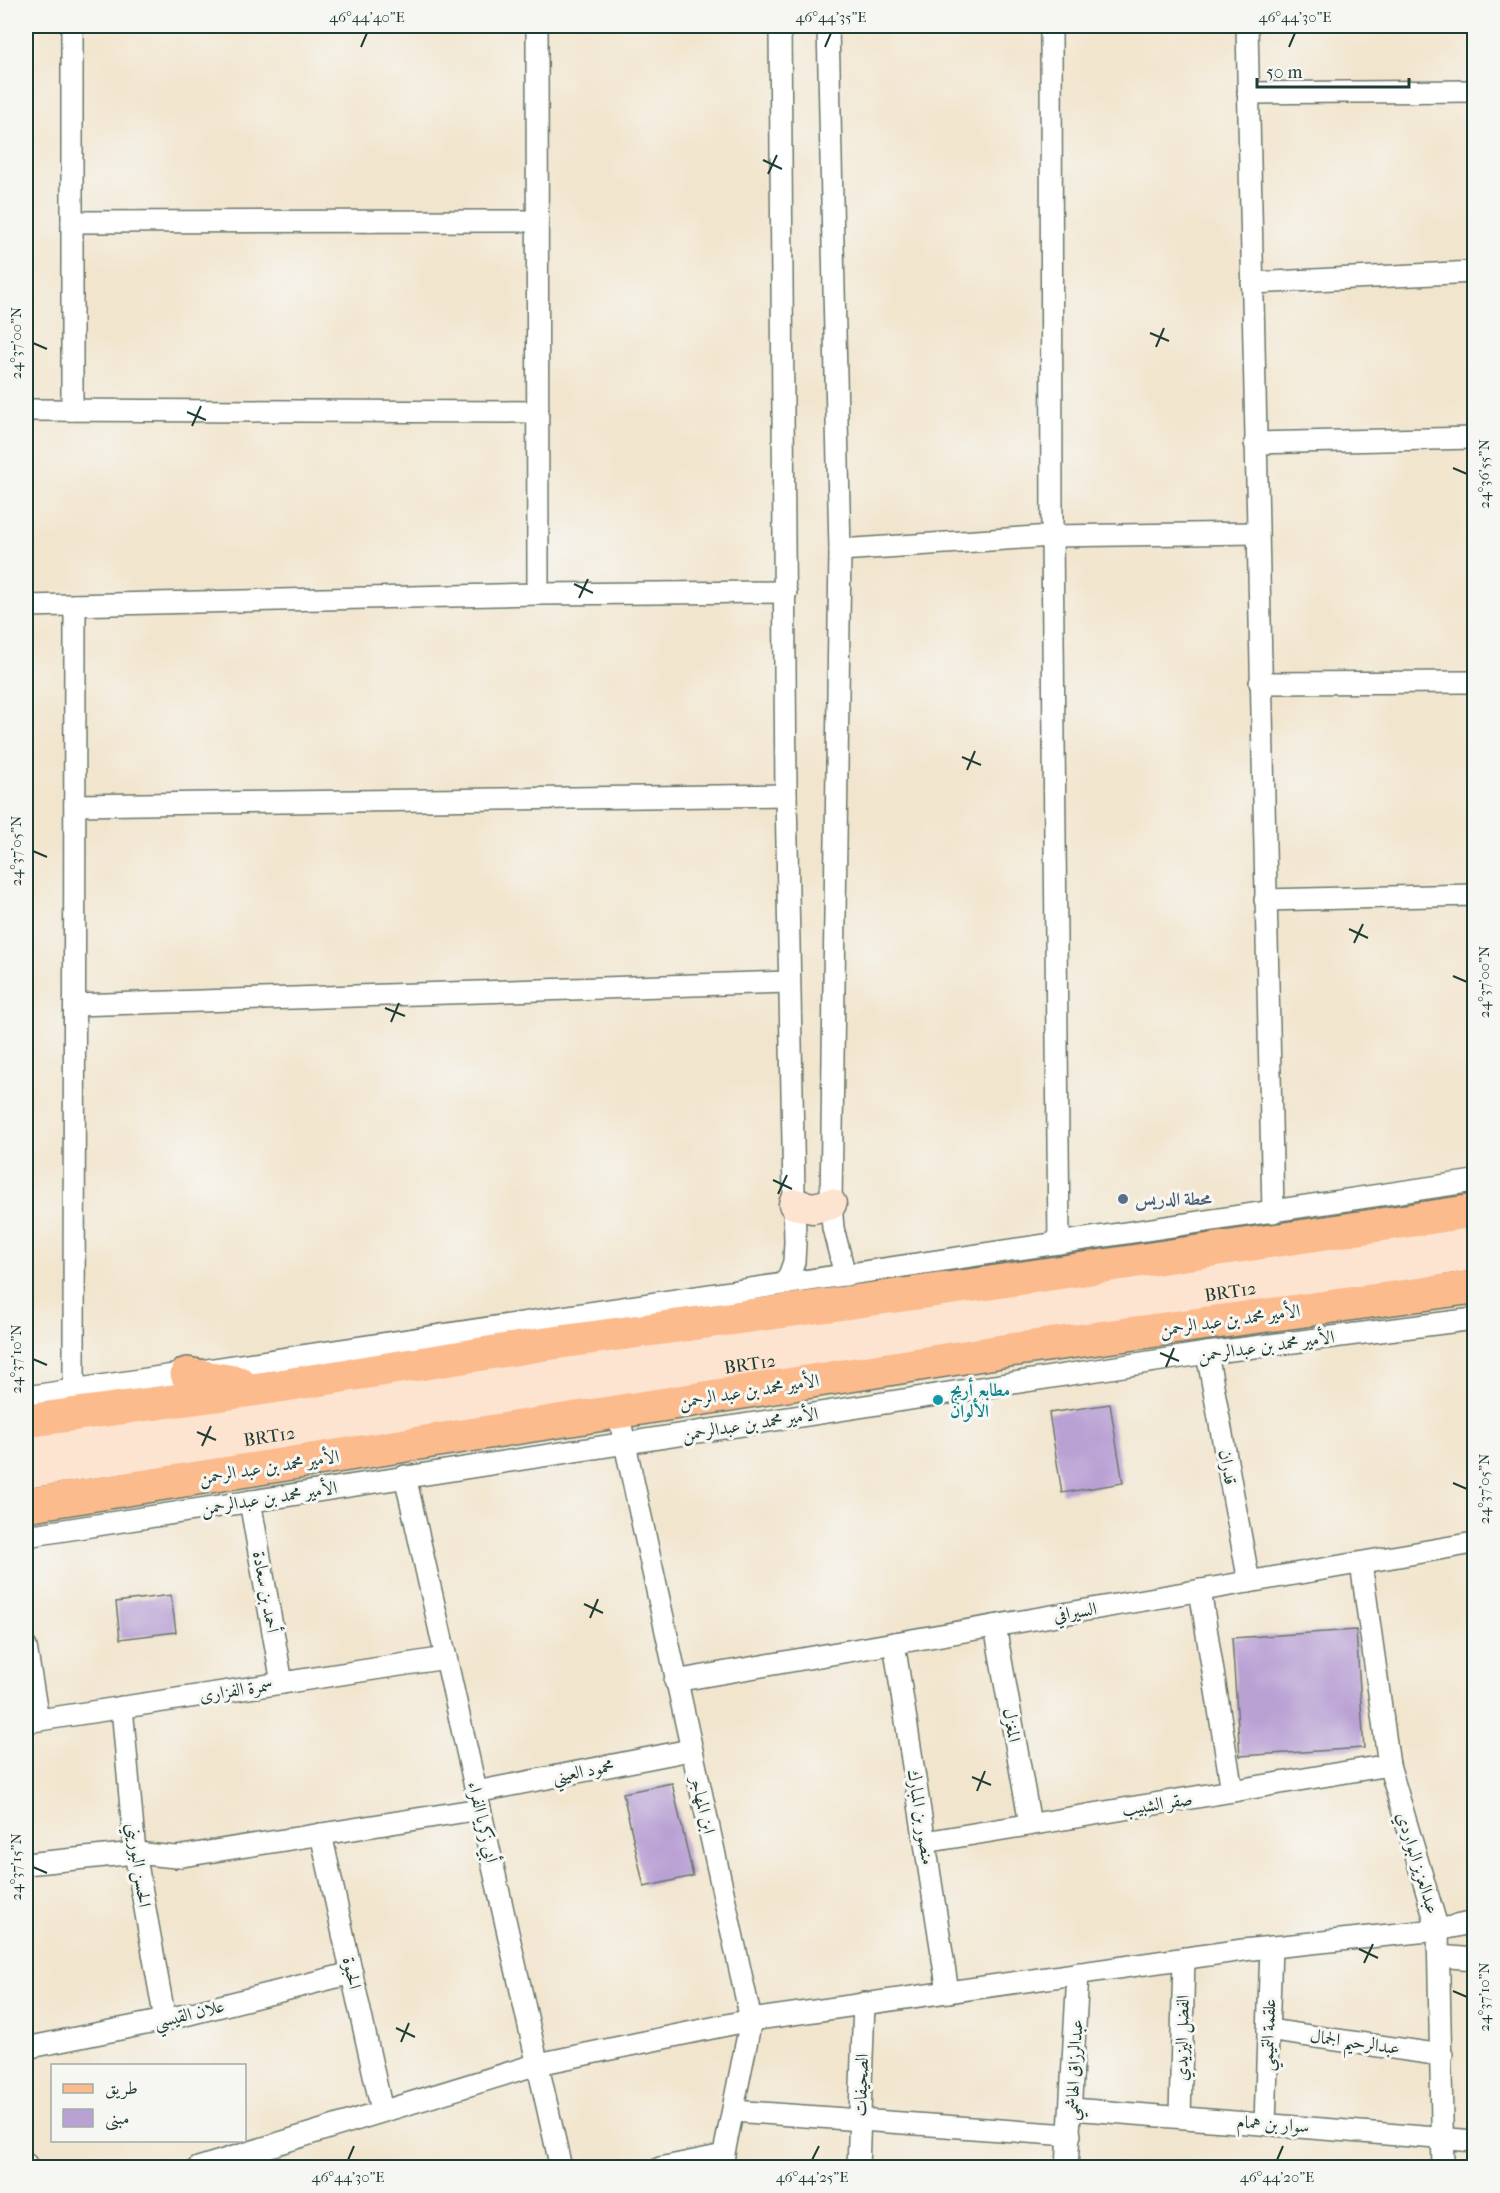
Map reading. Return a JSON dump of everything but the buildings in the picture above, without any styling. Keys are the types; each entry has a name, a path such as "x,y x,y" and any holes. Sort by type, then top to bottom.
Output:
{"main road":[{"path":"794,1204 813,1208 831,1204"},
{"path":"26,1421 267,1388 544,1333 995,1283 1474,1211"},
{"name":"BRT12","path":"26,1447 1474,1229"},
{"name":"BRT12","path":"26,1473 1474,1255"},
{"name":"الأمير محمد بن عبد الرحمن","path":"26,1505 622,1428 1002,1351 1474,1287"},
{"path":"187,1374 267,1388"}],"street":[{"path":"72,26 72,410"},
{"path":"537,26 538,594"},
{"path":"780,26 786,795 794,1204 794,1262 786,1284"},
{"path":"828,26 840,550 831,1204 833,1228 845,1275"},
{"path":"1051,26 1052,536 1059,1243"},
{"path":"1247,26 1273,1212"},
{"path":"1248,93 1474,91"},
{"path":"72,222 538,221"},
{"path":"1252,283 1474,272"},
{"path":"26,410 538,412"},
{"path":"1256,443 1474,438"},
{"path":"840,550 1052,536 1257,533"},
{"path":"26,606 538,594 786,592"},
{"path":"74,1390 75,605"},
{"path":"1260,683 1474,682"},
{"path":"75,806 786,795"},
{"path":"1265,900 1474,895"},
{"path":"75,1005 789,982"},
{"path":"26,1397 187,1374 544,1333 786,1284 1474,1181"},
{"name":"الأمير محمد بن عبدالرحمن","path":"26,1536 405,1476 622,1428 1474,1319"},
{"name":"قدران","path":"1207,1353 1249,1582"},
{"name":"ابن المهاجر","path":"622,1428 690,1750 751,2020 723,2161"},
{"name":"أبي زكريا الفراء","path":"405,1476 561,2168"},
{"name":"أحمد بن سعادة","path":"250,1501 282,1683"},
{"name":"السيرافي","path":"675,1681 1474,1543"},
{"name":"عبدالعزيز البواردي","path":"1361,1563 1389,1765 1438,1930 1443,2168"},
{"path":"1200,1590 1232,1791"},
{"name":"المغزل","path":"995,1626 1030,1824"},
{"name":"منصور بن المبارك","path":"894,1643 948,1992"},
{"path":"26,1647 32,1721"},
{"name":"سمرة الفزارى","path":"32,1721 446,1658"},
{"name":"الحسن البوريني","path":"122,1707 135,1853 165,2020"},
{"name":"محمود العيني","path":"26,1864 135,1853 176,1857 321,1834 478,1801 690,1750"},
{"name":"صقر الشبيب","path":"925,1842 1389,1765"},
{"name":"الحبوة","path":"321,1834 382,2111"},
{"path":"198,2168 538,2064 751,2020 1184,1958 1438,1930 1474,1922"},
{"name":"علقمة التميمي","path":"1265,2124 1272,1947"},
{"path":"1439,1956 1474,1959"},
{"name":"الفضل اليزيدي","path":"1180,2117 1184,1958"},
{"name":"علان القيسي","path":"26,2048 165,2020 352,1973"},
{"name":"عبدالرزاق الهاشمي","path":"1067,2168 1078,1973"},
{"name":"الصحيفات","path":"858,2168 864,2003"},
{"name":"عبدالرحيم الجمال","path":"1268,2030 1442,2055"},
{"name":"سوار بن همام","path":"1072,2109 1474,2140"},
{"path":"733,2111 1070,2135"},
{"path":"660,2168 723,2161"}],"place":[{"name":"محطة الدريس","path":"1123,1199"},
{"name":"مطابع أريج الألوان","path":"938,1400"}]}
